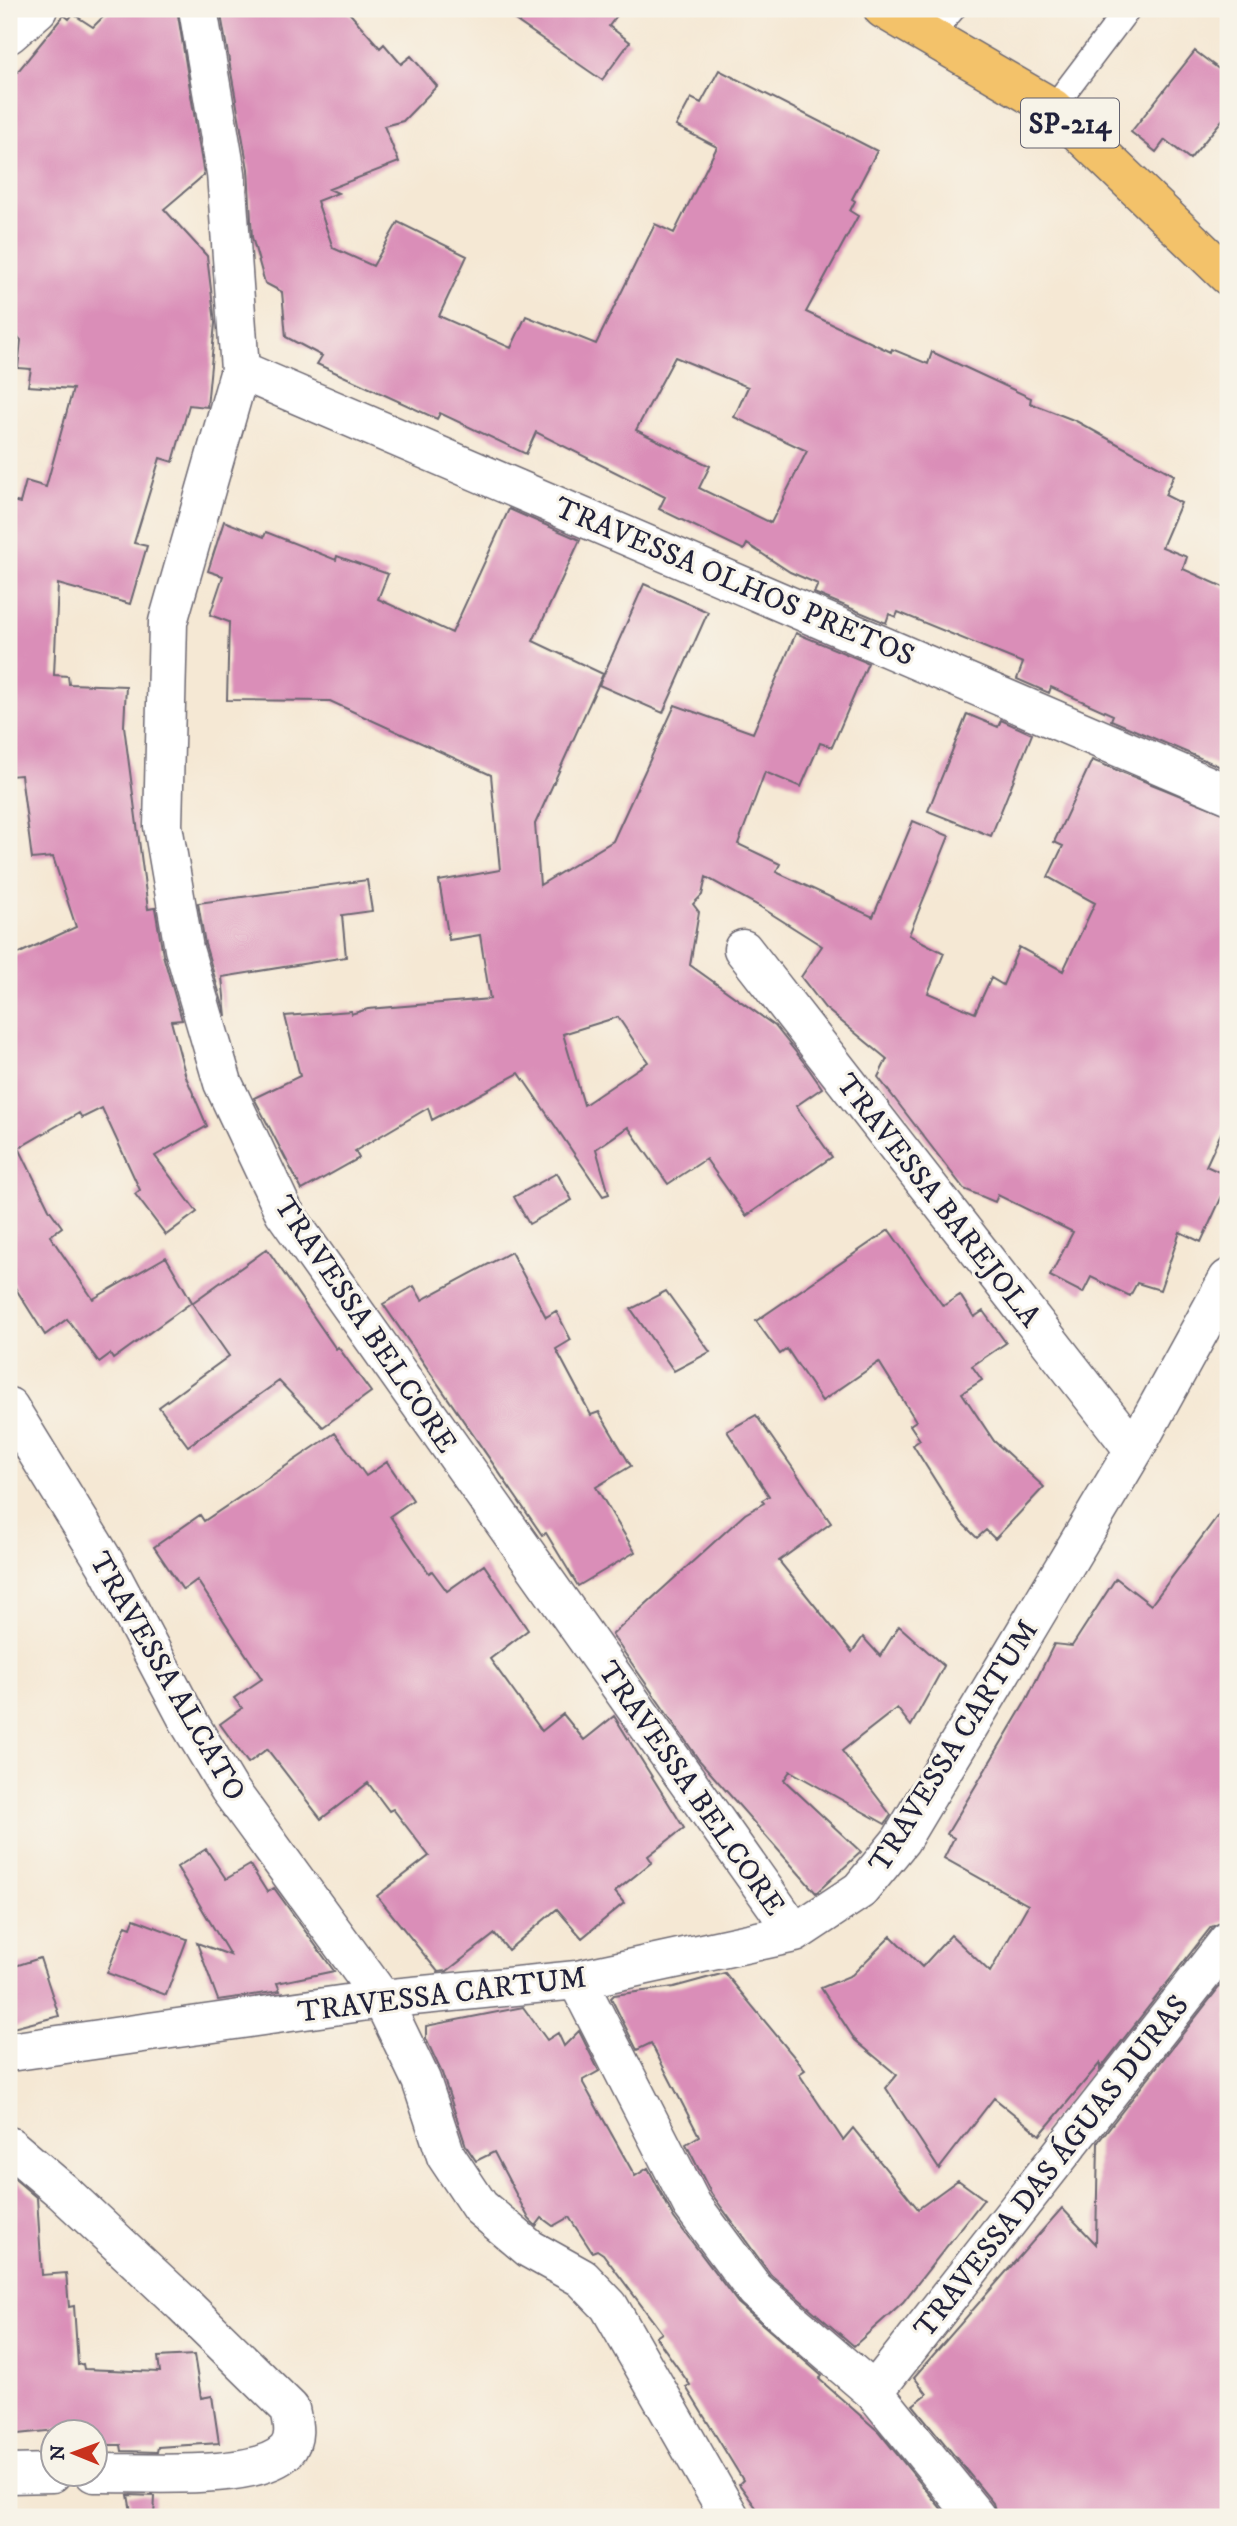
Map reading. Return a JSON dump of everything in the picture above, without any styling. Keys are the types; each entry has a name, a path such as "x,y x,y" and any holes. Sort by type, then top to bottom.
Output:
{"main road":[{"name":"SP-214","path":"883,9 941,22 1053,108 1228,276"}],"street":[{"path":"9,34 38,9"},
{"name":"TRAVESSA BELCORE","path":"198,9 226,173 240,370 168,622 163,826 184,949 223,1083 284,1212 795,1933"},
{"name":"TRAVESSA OLHOS PRETOS","path":"240,370 1228,794"},
{"name":"TRAVESSA BAREJOLA","path":"743,949 1134,1450"},
{"name":"TRAVESSA CARTUM","path":"9,2052 382,1999 577,1980 795,1933 860,1890 901,1840 1134,1450 1228,1279"},
{"name":"TRAVESSA ALCATO","path":"9,1407 106,1563 190,1724 229,1789 382,1999 421,2080 446,2156 480,2207 530,2249 582,2278 609,2306 730,2517"},
{"name":"TRAVESSA DAS ÁGUAS DURAS","path":"874,2392 1228,1941"},
{"path":"577,1980 692,2205 755,2290 874,2392 976,2517"},
{"path":"9,2146 123,2247 290,2409 294,2431 288,2449 269,2464 236,2471 108,2473"},
{"path":"9,2474 38,2473"}],"lane":[{"path":"1053,108 1128,9"}],"building":[{"path":"111,9 177,9 204,175 164,209 207,256 215,323 207,407 189,405 173,462 160,458 134,543 147,546 130,604 58,584 54,675 68,676 69,684 126,686 124,726 148,909 155,908 163,955 182,1020 171,1021 186,1077 207,1126 155,1156 197,1212 166,1235 135,1194 140,1190 102,1108 82,1118 79,1113 19,1148 49,1209 62,1227 50,1236 93,1299 166,1257 192,1302 113,1359 110,1354 99,1362 67,1319 45,1335 9,1278 9,958 76,927 53,857 32,859 21,775 9,776 9,500 20,503 26,481 46,487 73,389 28,386 31,369 18,368 21,340 9,327 9,82 64,15 69,19 73,14 93,27"},
{"path":"220,9 346,9 380,48 384,44 401,64 411,56 437,86 403,121 384,126 399,162 329,189 338,193 317,201 333,248 373,266 398,222 467,256 439,316 511,348 526,316 596,344 655,224 674,233 717,147 676,126 691,98 701,103 719,70 877,151 852,199 855,201 850,211 858,216 806,312 891,352 892,349 928,364 932,352 1031,398 1030,403 1076,421 1174,475 1165,495 1181,503 1162,547 1187,557 1183,569 1228,589 1228,770 1111,720 1113,715 1051,687 1049,693 1017,679 1023,663 898,612 896,617 889,614 886,623 814,593 818,584 790,572 747,544 744,550 659,509 665,497 536,432 526,454 440,413 437,419 317,364 322,356 286,337 282,292 265,283 252,237 248,169","holes":["675,357 748,387 734,417 807,451 771,523 699,488 710,466 636,430"]},
{"path":"499,9 622,9 609,26 630,42 602,80"},
{"path":"1195,51 1228,76 1228,113 1190,159 1165,140 1156,152 1131,132"},
{"path":"509,509 580,540 533,641 603,674 535,824 540,885 613,841 675,705 753,733 796,633 868,663 832,747 820,743 801,787 765,772 738,844 780,864 776,872 873,917 913,821 949,836 909,935 944,953 928,993 975,1013 991,978 1003,985 1019,947 1063,971 1095,903 1048,877 1063,846 1054,842 1092,760 1228,815 1228,1118 1206,1166 1228,1176 1228,1183 1201,1242 1180,1232 1160,1290 1137,1283 1130,1296 1091,1277 1083,1293 1050,1276 1073,1232 998,1195 995,1202 964,1189 878,1077 887,1059 825,1008 801,977 822,946 759,906 706,877 702,895 693,904 699,912 690,965 775,1026 806,1065 822,1088 796,1106 832,1157 746,1216 706,1159 668,1184 628,1127 596,1149 609,1194 603,1196 519,1073 432,1120 428,1108 355,1151 359,1158 302,1190 254,1098 300,1076 285,1016 351,1011 351,1014 368,1009 490,999 480,935 449,940 439,881 500,870 491,775 330,701 227,700 229,622 210,615 223,576 208,571 224,521 264,537 266,532 336,560 337,556 388,574 378,599 452,633","holes":["618,1017 648,1062 584,1105 563,1034"]},
{"path":"644,584 708,612 663,713 599,685"},
{"path":"967,714 998,727 1001,720 1032,734 991,836 928,811"},
{"path":"367,880 372,911 342,915 346,957 222,977 226,1016 205,944 198,903"},
{"path":"557,1173 572,1200 529,1224 514,1197"},
{"path":"889,1230 943,1306 960,1295 974,1317 983,1311 1006,1343 972,1366 982,1380 962,1393 994,1441 1044,1487 995,1539 986,1530 977,1538 962,1523 913,1445 920,1440 910,1425 916,1421 879,1362 822,1401 787,1349 780,1354 756,1321"},
{"path":"267,1249 336,1349 338,1347 371,1392 323,1427 279,1381 188,1446 159,1407 229,1356 192,1303"},
{"path":"511,1252 546,1317 556,1311 571,1340 556,1349 591,1415 599,1412 631,1466 596,1487 635,1552 578,1586 546,1533 542,1535 383,1304 414,1286 422,1300"},
{"path":"666,1291 710,1352 674,1371 631,1309"},
{"path":"756,1415 831,1523 779,1561 852,1652 863,1637 880,1656 899,1626 944,1666 911,1726 897,1708 842,1751 891,1815 885,1824 790,1771 784,1780 861,1852 816,1893 699,1760 612,1635 745,1514 764,1503 762,1500 769,1496 727,1431"},
{"path":"335,1433 366,1476 387,1462 413,1500 390,1516 429,1573 432,1571 447,1591 484,1565 528,1630 490,1659 542,1731 563,1714 584,1740 614,1716 684,1828 648,1856 652,1862 615,1892 624,1903 582,1938 557,1909 508,1950 495,1934 447,1971 438,1972 377,1896 429,1856 393,1809 389,1811 368,1783 321,1819 267,1749 248,1763 220,1724 242,1708 234,1698 262,1679 197,1580 183,1590 154,1547 200,1515 204,1521"},
{"path":"1228,1502 1228,1920 1211,1927 1100,2069 1100,2063 1040,2135 994,2098 939,2169 886,2088 897,2075 855,2040 821,1988 852,1975 891,1936 922,1967 951,1935 990,1972 1028,1905 944,1858 954,1838 947,1834 1026,1701 1054,1644 1072,1646 1116,1578 1151,1605"},
{"path":"206,1849 226,1879 250,1865 267,1892 274,1888 334,1971 277,1983 280,1991 218,2000 197,1943 230,1955 177,1867"},
{"path":"134,1919 187,1939 166,1995 107,1973 126,1925 131,1927"},
{"path":"40,1958 59,2016 9,2029 9,1968"},
{"path":"725,1973 805,2070 799,2074 843,2140 853,2128 918,2209 958,2180 984,2199 903,2302 854,2346 771,2275 711,2193 686,2144 699,2136 651,2043 637,2050 611,1998 614,1995 674,1987"},
{"path":"1228,1976 1228,2517 997,2517 993,2503 913,2405 927,2394 914,2377 1062,2208 1096,2244 1098,2142"},
{"path":"523,2007 547,2040 558,2033 564,2046 579,2031 599,2071 583,2080 583,2083 635,2176 648,2168 674,2218 738,2303 822,2376 819,2379 879,2432 948,2517 763,2517 739,2484 743,2480 686,2387 690,2385 656,2337 662,2333 603,2254 597,2250 592,2252 569,2217 553,2226 542,2218 536,2226 529,2219 494,2152 476,2161 466,2146 442,2073 426,2039 426,2026"},
{"path":"9,2174 37,2198 42,2275 66,2273 69,2307 74,2306 78,2365 83,2364 84,2369 160,2372 158,2357 194,2355 201,2398 212,2396 219,2443 158,2447 157,2452 122,2451 121,2445 108,2445 108,2418 38,2418 38,2432 9,2435"},
{"path":"128,2495 155,2496 154,2517 132,2517"}]}
